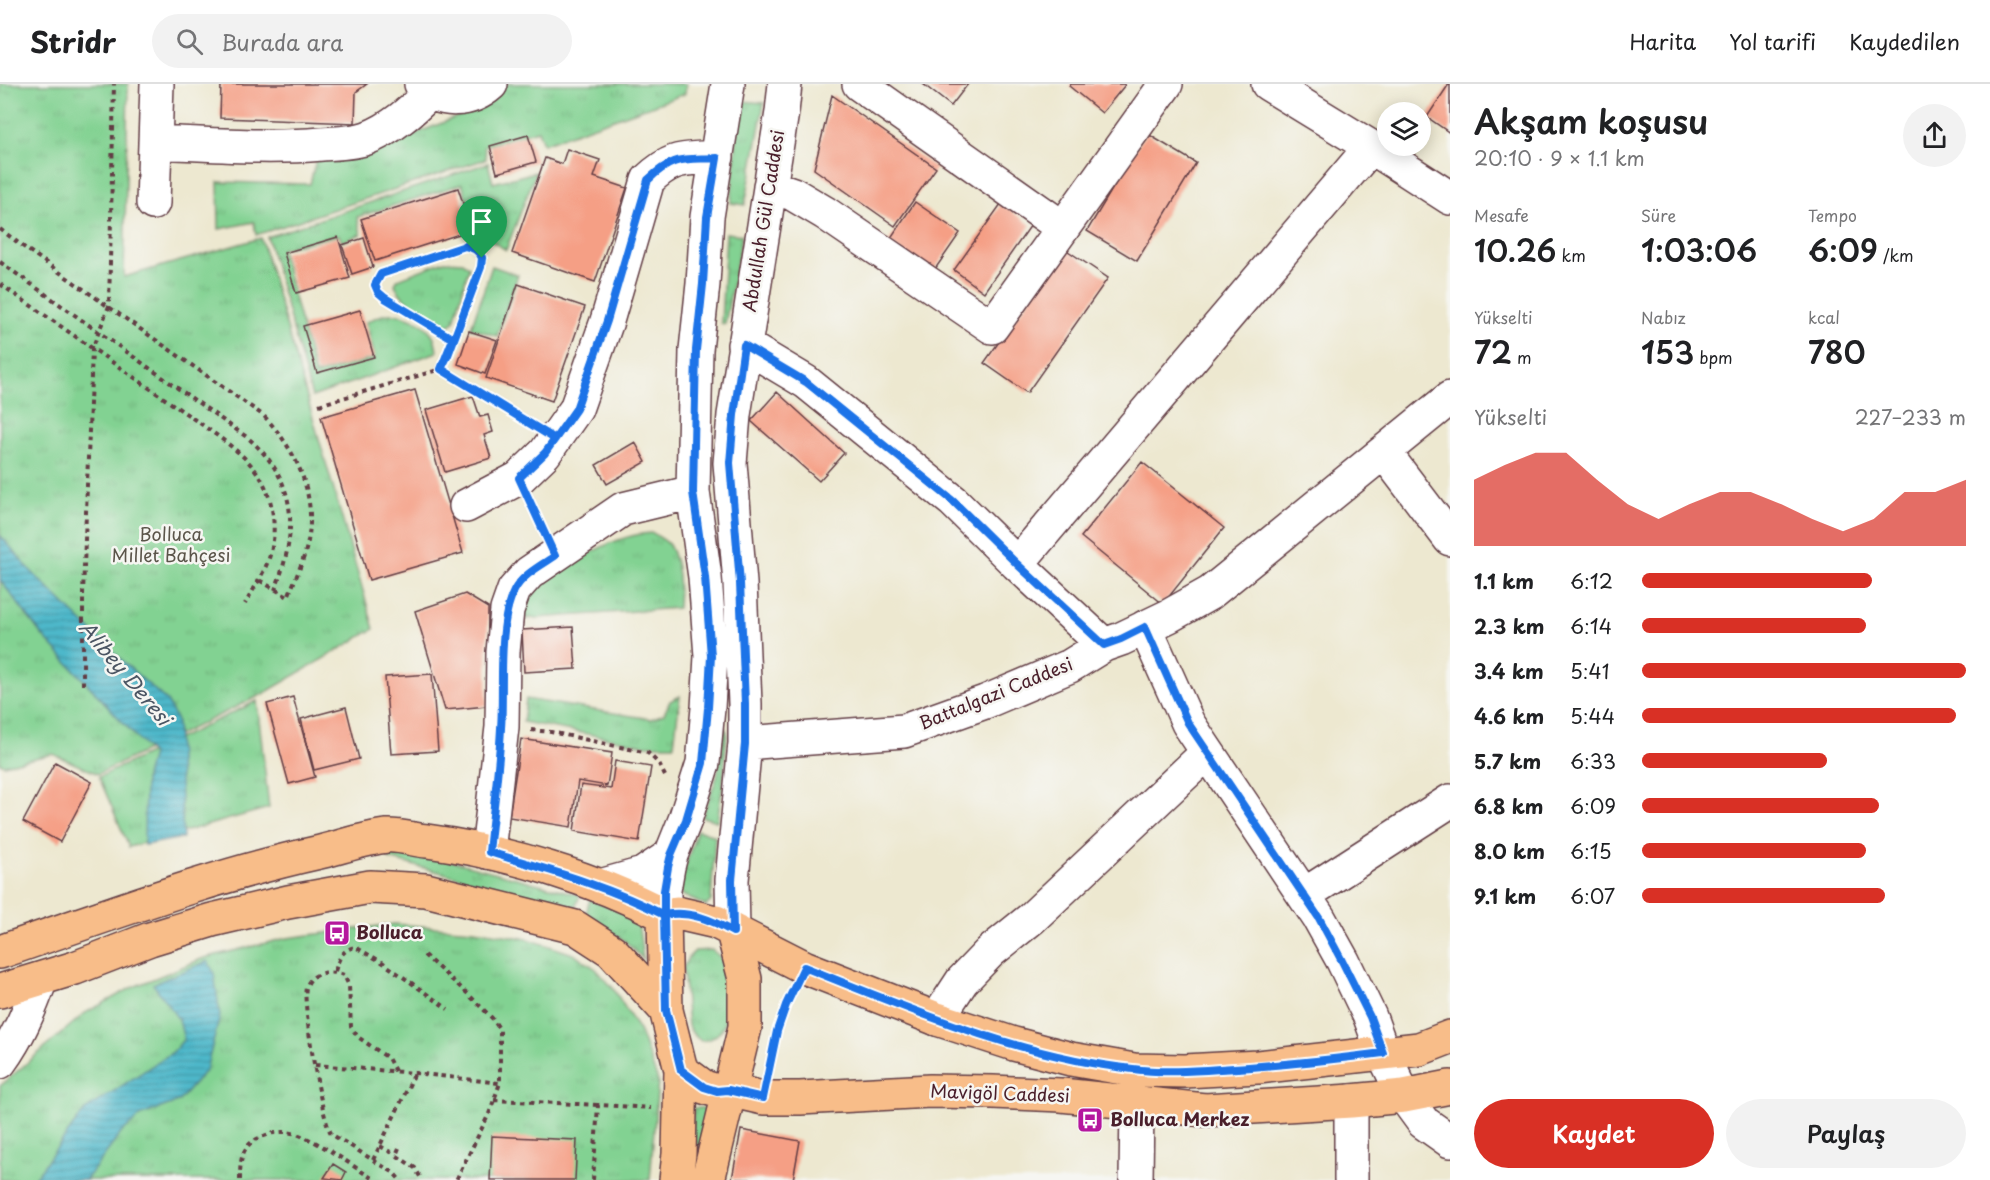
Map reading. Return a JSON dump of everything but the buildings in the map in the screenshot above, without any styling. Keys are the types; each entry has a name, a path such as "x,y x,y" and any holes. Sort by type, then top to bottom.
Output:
{"main road":[{"path":"0,952 194,885 288,859 388,836 465,846 600,885 664,915 666,1010 681,1070 679,1154 676,1180"},
{"path":"0,991 75,968 150,939 212,920 288,902 370,887 426,890 575,927 612,951 666,1010"},
{"name":"Mavigöl Caddesi","path":"664,915 677,913 694,915 716,922 804,967 937,1019 1014,1044 1071,1059 1134,1070 1185,1071 1258,1067 1419,1049 1450,1037"},
{"path":"708,1180 728,1090 741,1047 745,1009 745,979 733,932"},
{"name":"Mavigöl Caddesi","path":"681,1070 704,1087 763,1098 801,1098 930,1090 1061,1095 1205,1110 1351,1101 1404,1096 1450,1087"}],"street":[{"path":"153,203 157,84"},
{"path":"155,142 286,147 345,142 368,138 386,128 410,111 426,88 452,99 468,98 482,92 491,84"},
{"path":"664,915 664,891 671,855 686,820 703,763 708,708 711,656 705,577 693,492 696,350 707,217 728,84"},
{"name":"Abdullah Gül Caddesi","path":"733,932 732,880 745,744 744,650 730,463 744,345 785,84"},
{"path":"859,84 1063,228"},
{"path":"770,186 794,194 825,213 992,327 1166,84"},
{"path":"1268,84 1450,198"},
{"path":"1017,564 1371,147"},
{"path":"466,506 519,478 545,453 576,409 607,321 648,180 661,167 673,161 717,158"},
{"path":"744,345 806,382 953,501 1104,645"},
{"name":"Battalgazi Caddesi","path":"745,744 904,731 996,698 1070,666 1104,645 1121,639 1210,593 1450,398"},
{"path":"1384,452 1450,539"},
{"path":"489,852 502,727 503,652 507,610 514,590 528,573 623,509 693,492"},
{"path":"1145,627 1188,723 1304,895 1342,961 1370,1017 1383,1053 1404,1096 1423,1122 1450,1141"},
{"path":"937,1019 962,981 990,952 1032,918 1207,753"},
{"path":"1304,895 1450,801"},
{"path":"600,885 644,874 671,855"},
{"path":"0,1062 13,1045 27,1018 41,979"},
{"path":"1351,1101 1351,1180"},
{"path":"1136,1180 1137,1104"}],"path":[{"path":"83,685 83,594 92,349 109,306 114,84"},
{"path":"0,229 264,416 288,443 300,466 309,504 310,526 301,567 288,597 259,580"},
{"path":"441,369 453,339 481,267 482,258 479,252 465,246 381,274 375,285 378,292 453,339"},
{"path":"0,262 261,449 272,464 288,498 291,513 286,562 275,590"},
{"path":"0,284 211,431 241,454 257,472 267,489 272,508 273,539 270,555 259,580 244,604"},
{"path":"319,405 441,369 555,439"},
{"path":"519,478 555,556"},
{"path":"502,727 550,732 648,753 665,773 664,782"},
{"path":"335,972 340,955 347,949 355,947 382,962 448,1009"},
{"path":"424,955 468,994 492,1018 500,1030 500,1083 456,1180"},
{"path":"777,1031 786,1005 804,967"},
{"path":"395,1071 388,1058 358,1037 351,1027 349,986 344,975 335,972 320,973 310,980 305,990 307,1015 322,1108 330,1133 393,1172 400,1180"},
{"path":"315,1065 500,1083"},
{"path":"373,1160 415,1073"},
{"path":"494,1100 660,1108"},
{"path":"593,1180 598,1105"},
{"path":"240,1180 244,1150 249,1142 267,1134 283,1131 307,1138 375,1180"},
{"path":"380,1146 415,1168 422,1180"},
{"path":"396,1155 399,1148"}],"green space":[{"name":"Bolluca Millet Bahçesi","path":"0,84 128,84 124,277 261,238 374,629 263,694 98,774 53,754 4,765 0,763"},
{"path":"506,84 686,84 685,94 543,144 538,130 484,146 486,159 256,235 254,222 219,229 218,182 310,184 316,160 361,152 425,130 476,109"},
{"path":"740,101 764,103 745,205 731,203"},
{"path":"488,163 493,183 536,172 506,250 477,232 462,184 357,217 361,234 342,242 339,235 281,249 315,375 375,358 366,322 383,315 400,315 419,322 433,336 436,343 437,352 312,397 267,237"},
{"path":"726,233 742,235 725,324 721,323"},
{"path":"444,261 463,262 469,267 454,322 447,327 433,322 417,310 395,284 398,279"},
{"path":"492,266 518,275 497,336 471,328"},
{"path":"653,533 668,543 673,552 677,568 678,608 523,619 522,605 525,597 569,566 610,543"},
{"path":"680,696 674,745 646,745 523,722 526,699 651,719 664,714 670,701"},
{"path":"257,701 269,808 129,847 99,777"},
{"path":"725,728 727,732 723,784 717,821 702,817 717,777"},
{"path":"697,830 715,836 711,901 706,906 682,895 679,886"},
{"path":"390,850 418,852 580,895 574,911 515,892 389,859"},
{"path":"590,899 633,916 638,922 643,959 624,940 585,917"},
{"path":"394,924 474,930 528,939 576,955 596,969 613,988 640,1032 658,1081 650,1180 0,1180 0,1086 85,1013 131,988 204,958 287,938"},
{"path":"712,950 722,959 729,971 729,1006 721,1029 716,1035 701,1041 688,1026 683,968 695,951"},
{"path":"693,1108 708,1108 699,1151 693,1150"}],"water":[{"name":"Alibey Deresi","path":"0,535 30,570 64,604 167,701 177,721 183,838 144,845 145,780 152,754 42,635 0,580"},
{"path":"208,961 214,973 220,1016 206,1070 179,1101 142,1115 122,1132 86,1180 33,1180 85,1110 173,1052 184,1039 179,1020 153,984"}],"place":[{"name":"Bolluca","path":"337,933"},
{"name":"Bolluca Merkez","path":"1090,1120"}],"route":[{"path":"482,258 474,248 465,246 381,274 375,285 378,292 385,298 453,339 441,369 498,404 555,439 576,409 607,321 648,180 661,167 673,161 717,158 707,217 696,350 693,492 705,577 711,656 708,708 703,763 686,820 671,855 664,891 664,915 677,913 694,915 716,922 733,932 732,880 745,744 745,704 740,583 730,463 744,345 806,382 953,501 1104,645 1145,627 1188,723 1319,918 1370,1017 1383,1053 1258,1067 1185,1071 1134,1070 1071,1059 1014,1044 896,1004 804,967 786,1005 777,1031 763,1098 728,1090 717,1091 704,1087 690,1078 681,1070 666,1010 664,915 600,885 489,852 502,727 503,652 507,610 514,590 528,573 555,556 519,478 545,453 555,439 498,404 441,369 448,355 481,267 482,258"}]}
